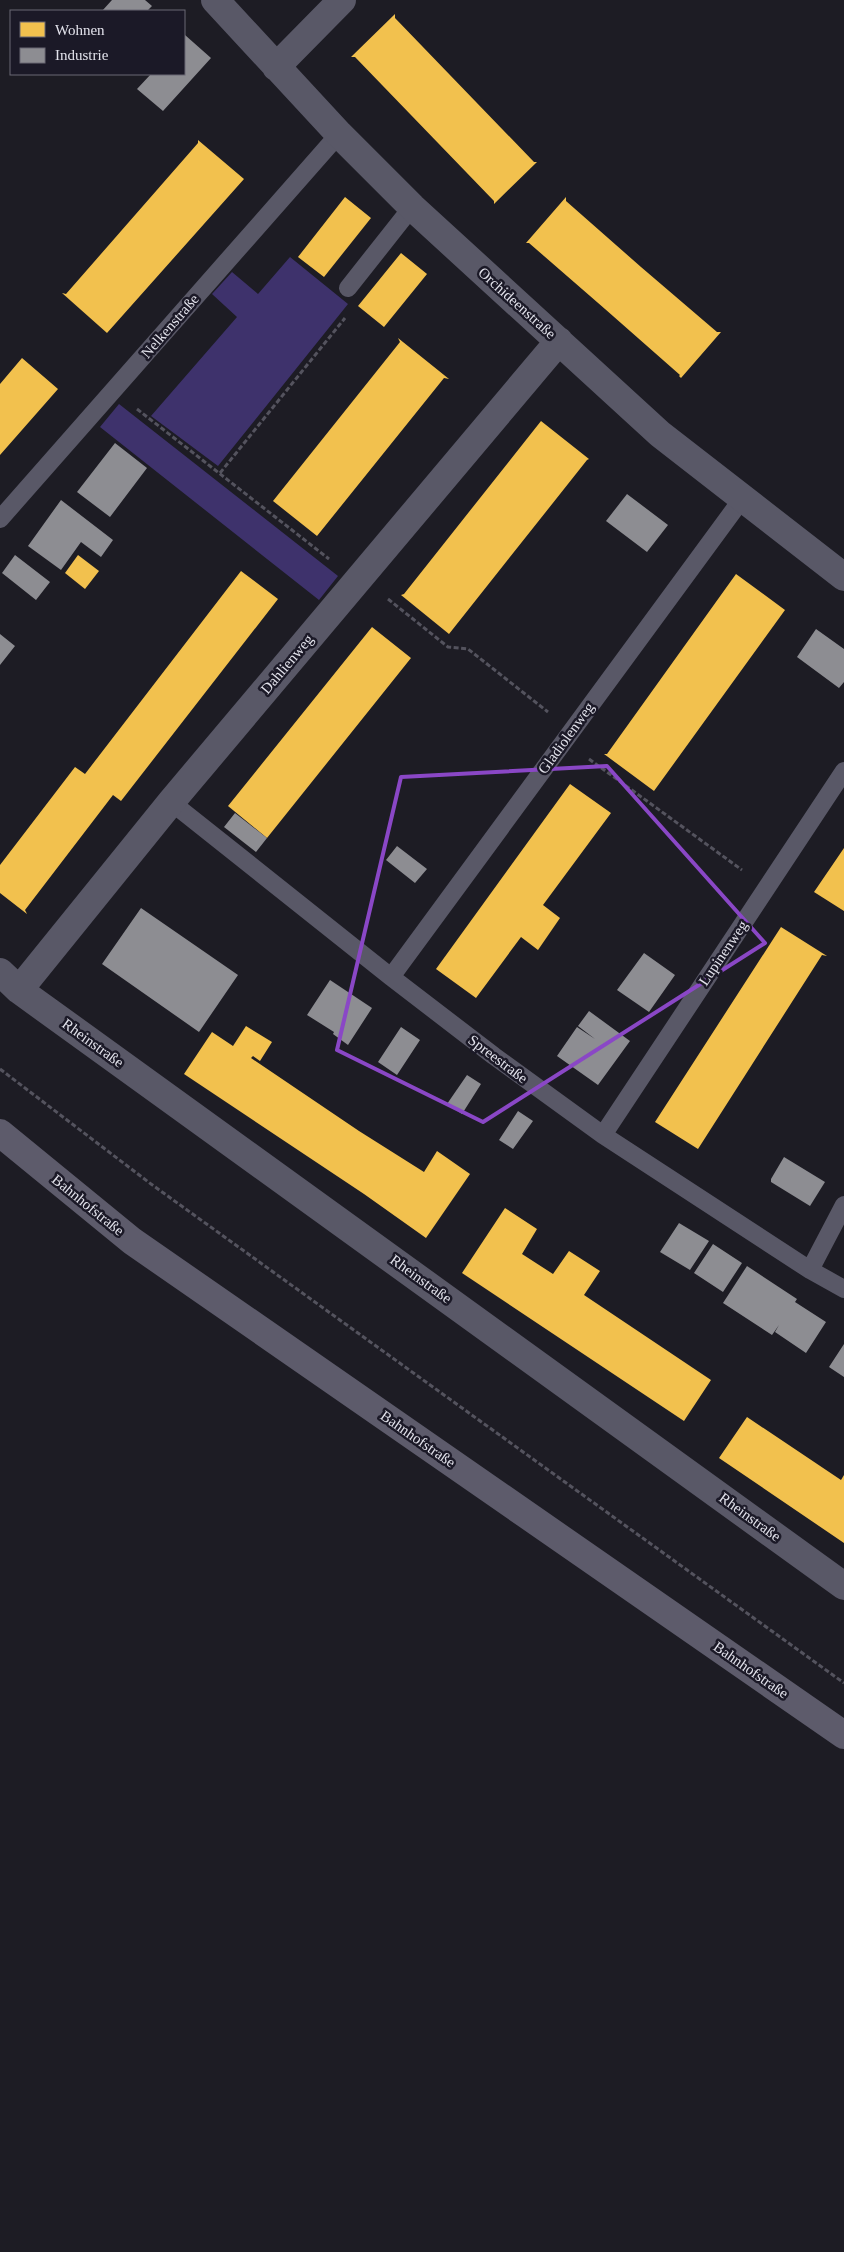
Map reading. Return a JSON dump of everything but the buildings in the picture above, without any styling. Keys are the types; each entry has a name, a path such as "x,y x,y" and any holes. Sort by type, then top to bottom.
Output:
{"main road":[{"name":"Bahnhofstraße","path":"0,1133 132,1240 844,1735"}],"street":[{"name":"Orchideenstraße","path":"215,0 339,134 412,207 660,434 742,500 844,577"},
{"path":"276,67 342,0"},
{"name":"Dahlienweg","path":"9,981 171,802 559,341"},
{"name":"Rheinstraße","path":"9,981 844,1586"}],"lane":[{"name":"Nelkenstraße","path":"0,519 339,134"},
{"path":"348,288 412,207"},
{"name":"Gladiolenweg","path":"391,977 742,500"},
{"name":"Lupinenweg","path":"603,1135 844,771"},
{"name":"Spreestraße","path":"171,802 391,977 494,1056 603,1135 810,1270 844,1289"},
{"path":"810,1270 844,1205"}],"path":[{"path":"220,473 354,306 348,288"},
{"path":"113,391 448,647 468,649 568,735 766,888"},
{"path":"0,1069 151,1184 844,1682"}],"highlighted area":[{"path":"607,766 765,943 483,1122 337,1050 401,777"}],"shaded area":[{"path":"290,257 348,304 218,466 151,416 237,317 212,294 232,272 258,294"},
{"path":"119,404 338,576 319,600 100,427"}]}
